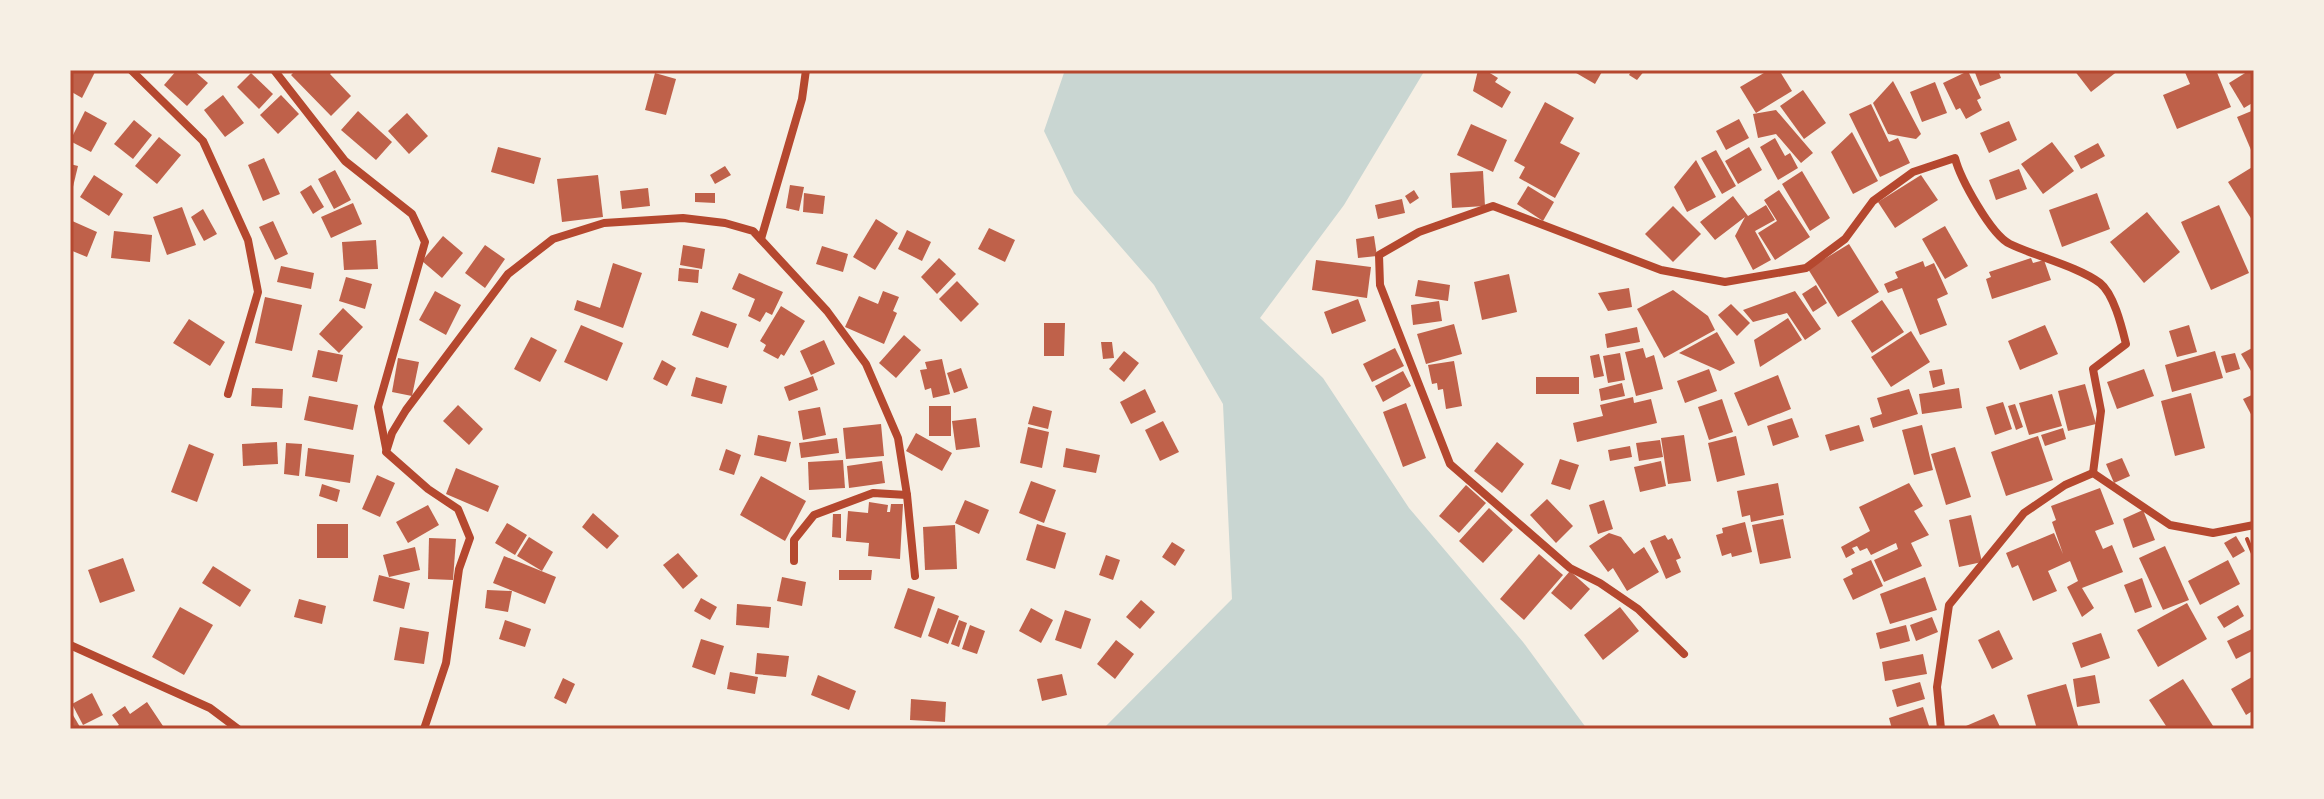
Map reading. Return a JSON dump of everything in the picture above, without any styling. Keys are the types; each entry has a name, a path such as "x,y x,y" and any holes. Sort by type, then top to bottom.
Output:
{"street":[{"path":"131,70 203,141 248,240 258,292 228,394"},
{"path":"274,70 345,161 412,214 425,242 378,407 386,452 428,489 458,509 470,538 459,569 446,663 424,729"},
{"path":"761,239 802,99 806,70"},
{"path":"1684,654 1638,609 1600,583 1570,568 1450,464 1380,285 1379,255 1419,232 1493,206 1661,270 1725,282 1806,268 1845,239 1873,201 1913,172 1955,158 1958,171 1981,211 2006,242 2102,284 2121,319 2126,344 2093,369 2101,411 2093,473"},
{"path":"386,452 392,433 406,410 481,308 508,274 553,239 604,223 683,218 725,223 753,231 827,311 866,364 898,438 915,576"},
{"path":"2093,473 2170,525 2213,533 2254,525"},
{"path":"1941,729 1937,687 1949,605 2024,513 2065,485 2093,473"},
{"path":"794,561 794,540 814,515 873,493 907,495"},
{"path":"70,645 210,708 238,729"}],"shaded area":[{"path":"1065,70 1425,70 1344,205 1260,318 1323,378 1409,508 1523,642 1587,729 1103,729 1232,599 1223,404 1154,285 1074,193 1044,131"}],"building":[{"path":"70,70 96,70 82,98 70,91"},
{"path":"177,70 193,70 208,83 187,106 164,85"},
{"path":"296,70 334,70 330,74 351,96 331,116 291,75"},
{"path":"1478,70 1485,70 1498,78 1495,82 1511,92 1502,108 1473,91"},
{"path":"1571,70 1603,70 1595,84"},
{"path":"1632,70 1645,70 1637,80 1629,75"},
{"path":"1769,70 1779,70 1792,91 1756,113 1740,87"},
{"path":"1974,70 1998,70 2001,78 1980,86"},
{"path":"2074,70 2119,70 2091,92"},
{"path":"2184,70 2216,70 2231,107 2177,129 2163,95 2190,84"},
{"path":"2254,70 2254,102 2244,108 2229,83"},
{"path":"1968,71 1981,98 1977,100 1982,110 1966,119 1960,108 1956,110 1943,83"},
{"path":"251,73 273,94 259,109 237,87"},
{"path":"655,73 676,79 666,115 645,110"},
{"path":"1893,81 1921,134 1916,139 1888,134 1873,103"},
{"path":"1935,82 1947,113 1922,122 1910,92"},
{"path":"1803,90 1826,123 1804,139 1780,106"},
{"path":"223,95 244,123 225,137 204,110"},
{"path":"281,95 299,114 278,134 260,115"},
{"path":"1545,102 1574,118 1560,143 1580,153 1555,198 1519,178 1525,167 1514,161"},
{"path":"1871,104 1889,142 1898,138 1910,163 1880,177 1849,114"},
{"path":"1776,110 1813,153 1801,163 1776,134 1758,138 1753,114"},
{"path":"2254,110 2254,157 2237,117"},
{"path":"85,111 107,123 91,152 70,141"},
{"path":"358,111 392,142 376,160 341,130"},
{"path":"407,113 428,136 409,154 388,131"},
{"path":"1739,119 1749,138 1726,150 1716,131"},
{"path":"134,120 152,135 133,159 114,144"},
{"path":"2009,121 2017,140 1989,153 1980,133"},
{"path":"1471,124 1507,140 1493,172 1457,155"},
{"path":"1852,132 1878,181 1853,194 1831,152"},
{"path":"159,137 181,155 157,184 135,166"},
{"path":"1775,138 1785,156 1790,153 1798,168 1778,180 1760,147"},
{"path":"2052,142 2074,171 2043,194 2021,164"},
{"path":"2098,143 2105,156 2081,169 2074,156"},
{"path":"498,147 541,158 534,184 491,172"},
{"path":"1749,147 1762,170 1738,184 1725,161"},
{"path":"1716,150 1736,186 1722,194 1701,158"},
{"path":"264,158 280,194 263,201 248,165"},
{"path":"1696,160 1716,197 1687,212 1674,187"},
{"path":"70,164 78,166 71,195 70,195"},
{"path":"725,166 731,175 715,184 710,175"},
{"path":"2254,166 2254,223 2228,182"},
{"path":"2019,169 2027,189 1996,200 1989,180"},
{"path":"335,170 351,200 334,209 318,179"},
{"path":"1483,171 1485,206 1452,208 1450,173"},
{"path":"1802,171 1830,218 1810,231 1782,184"},
{"path":"94,175 123,194 109,216 80,197"},
{"path":"598,175 603,217 562,222 557,179"},
{"path":"1921,175 1938,200 1895,228 1878,202"},
{"path":"311,185 324,207 313,214 300,192"},
{"path":"790,185 804,187 799,211 786,208"},
{"path":"1528,186 1554,202 1543,221 1517,204"},
{"path":"648,188 650,206 622,209 620,191"},
{"path":"1414,190 1419,198 1410,204 1405,196"},
{"path":"1779,190 1810,237 1775,260 1758,233 1777,221 1764,200"},
{"path":"695,193 715,193 715,203 695,202"},
{"path":"804,193 825,196 823,214 803,212"},
{"path":"2097,193 2110,229 2062,247 2049,210"},
{"path":"1733,196 1748,216 1766,205 1775,220 1755,231 1771,260 1753,270 1735,236 1745,217 1715,240 1700,222"},
{"path":"1402,199 1405,213 1378,219 1375,205"},
{"path":"353,203 362,224 331,238 321,217"},
{"path":"2219,205 2249,273 2211,290 2181,222"},
{"path":"1673,206 1701,234 1673,262 1645,234"},
{"path":"182,207 196,245 167,255 153,217"},
{"path":"203,209 217,234 204,241 191,217"},
{"path":"2147,212 2180,252 2144,283 2110,242"},
{"path":"876,219 898,233 875,270 853,257"},
{"path":"70,220 97,232 87,257 70,250"},
{"path":"273,221 288,254 275,260 259,227"},
{"path":"1945,226 1968,266 1945,279 1922,239"},
{"path":"989,228 1015,240 1005,262 978,249"},
{"path":"907,230 931,242 922,261 898,249"},
{"path":"114,231 152,235 150,262 111,258"},
{"path":"443,236 463,253 442,278 422,261"},
{"path":"1374,236 1377,256 1358,258 1356,239"},
{"path":"376,240 378,269 344,270 342,242"},
{"path":"1849,244 1879,292 1838,317 1808,269"},
{"path":"485,245 505,259 485,288 465,273"},
{"path":"683,245 705,249 702,269 680,265"},
{"path":"822,246 848,254 843,272 816,264"},
{"path":"939,258 956,274 937,294 921,277"},
{"path":"2031,258 2033,263 2044,260 2051,280 1992,299 1986,279 1991,277 1989,272"},
{"path":"1316,260 1371,267 1367,298 1312,290"},
{"path":"1923,261 1925,267 1934,263 1948,294 1937,299 1947,325 1920,335 1902,288 1888,293 1884,284 1898,278 1895,272"},
{"path":"613,263 642,273 623,328 574,310 577,300 600,308"},
{"path":"281,266 314,273 311,289 277,282"},
{"path":"679,268 699,270 698,283 678,281"},
{"path":"739,273 783,292 772,315 766,312 760,322 748,316 755,299 732,289"},
{"path":"1509,274 1517,312 1482,320 1474,282"},
{"path":"346,277 372,284 365,309 339,301"},
{"path":"1418,280 1450,285 1448,301 1415,296"},
{"path":"957,281 979,304 961,322 939,299"},
{"path":"1816,285 1827,303 1813,312 1802,294"},
{"path":"1629,288 1632,307 1608,311 1598,293"},
{"path":"1673,290 1708,316 1715,330 1664,358 1637,309"},
{"path":"435,291 461,305 446,335 419,320"},
{"path":"883,291 899,297 893,311 897,313 884,344 845,327 859,296 878,304"},
{"path":"1795,291 1821,329 1805,340 1787,313 1753,322 1743,310"},
{"path":"265,297 302,305 292,351 255,343"},
{"path":"1358,299 1366,321 1332,334 1324,312"},
{"path":"1882,300 1904,332 1872,353 1851,321"},
{"path":"1439,301 1442,321 1413,325 1411,305"},
{"path":"1731,304 1750,323 1737,336 1718,315"},
{"path":"781,306 805,321 784,356 781,354 778,359 763,351 766,345 760,341"},
{"path":"343,308 363,327 339,353 319,334"},
{"path":"701,311 737,324 728,348 692,335"},
{"path":"1788,318 1802,340 1760,367 1754,340"},
{"path":"189,319 225,342 210,366 173,343"},
{"path":"1044,323 1065,323 1064,356 1044,356"},
{"path":"1454,324 1462,354 1426,364 1417,334"},
{"path":"581,325 623,343 607,381 564,362"},
{"path":"2045,325 2058,354 2020,370 2008,341"},
{"path":"2189,325 2197,352 2177,357 2169,331"},
{"path":"1637,327 1640,342 1607,348 1605,334"},
{"path":"1911,331 1930,362 1891,387 1871,357"},
{"path":"1717,332 1735,363 1720,371 1679,353"},
{"path":"904,335 921,350 896,378 879,363"},
{"path":"531,337 557,350 540,382 514,369"},
{"path":"824,340 835,364 811,375 800,351"},
{"path":"1101,342 1112,342 1114,358 1103,359"},
{"path":"2254,347 2254,376 2241,354"},
{"path":"1395,348 1404,366 1372,382 1363,364"},
{"path":"1643,348 1646,358 1654,355 1663,389 1636,396 1625,352"},
{"path":"318,350 343,355 337,382 312,377"},
{"path":"1124,351 1139,363 1124,382 1109,369"},
{"path":"2215,351 2223,378 2172,392 2165,365"},
{"path":"1620,353 1625,380 1608,383 1603,356"},
{"path":"2235,353 2240,369 2226,373 2221,356"},
{"path":"1599,354 1604,376 1594,378 1590,356"},
{"path":"398,358 419,362 412,396 392,392"},
{"path":"942,359 950,394 933,398 931,388 925,390 920,370 927,369 925,362"},
{"path":"662,360 676,368 667,386 653,379"},
{"path":"1454,361 1462,406 1446,409 1443,389 1438,390 1437,383 1432,384 1428,365"},
{"path":"961,368 968,388 954,393 947,373"},
{"path":"1709,369 1717,391 1685,403 1677,381"},
{"path":"1942,369 1945,384 1933,388 1929,371"},
{"path":"2144,369 2154,396 2117,409 2107,382"},
{"path":"1403,371 1411,386 1383,402 1375,386"},
{"path":"1778,375 1791,409 1748,426 1734,393"},
{"path":"813,376 818,390 789,401 784,387"},
{"path":"696,377 727,386 722,404 691,396"},
{"path":"1536,377 1579,377 1579,394 1536,394"},
{"path":"1622,383 1625,396 1601,401 1599,389"},
{"path":"2085,384 2096,424 2068,431 2058,391"},
{"path":"252,388 283,389 282,408 251,406"},
{"path":"1959,388 1962,408 1922,414 1919,394"},
{"path":"1145,389 1156,412 1131,424 1120,402"},
{"path":"1909,389 1918,414 1873,428 1870,418 1882,414 1877,398"},
{"path":"2191,393 2205,448 2175,456 2161,401"},
{"path":"2052,394 2062,426 2029,435 2019,403"},
{"path":"2254,394 2254,420 2243,399"},
{"path":"309,396 358,405 353,430 304,420"},
{"path":"1633,397 1634,403 1651,399 1657,423 1577,442 1573,423 1603,416 1600,405"},
{"path":"1722,399 1733,432 1709,440 1698,407"},
{"path":"2003,402 2012,429 1995,435 1986,407"},
{"path":"1406,403 1426,458 1403,467 1383,412"},
{"path":"2015,404 2023,427 2016,430 2008,406"},
{"path":"458,405 483,429 469,445 443,421"},
{"path":"929,406 951,406 951,436 929,436"},
{"path":"1033,406 1052,411 1048,429 1028,424"},
{"path":"820,407 826,435 803,440 798,411"},
{"path":"976,418 980,447 956,450 952,421"},
{"path":"1792,418 1799,437 1773,446 1767,426"},
{"path":"1163,421 1179,452 1160,461 1145,430"},
{"path":"881,424 884,456 846,459 843,428"},
{"path":"1859,425 1864,441 1830,451 1825,435"},
{"path":"1922,425 1933,470 1914,475 1902,430"},
{"path":"1028,427 1049,432 1042,468 1020,463"},
{"path":"2063,428 2066,439 2045,446 2041,435"},
{"path":"916,433 952,453 942,471 906,451"},
{"path":"758,435 791,442 786,462 754,455"},
{"path":"1684,435 1691,481 1668,484 1661,438"},
{"path":"1736,436 1745,475 1717,482 1708,443"},
{"path":"2038,436 2053,480 2006,496 1991,452"},
{"path":"837,438 839,453 801,458 799,443"},
{"path":"1660,440 1663,457 1639,461 1636,443"},
{"path":"277,442 278,464 243,466 242,444"},
{"path":"1497,442 1524,464 1502,493 1474,471"},
{"path":"286,443 302,444 299,476 284,474"},
{"path":"189,444 214,454 197,502 171,492"},
{"path":"1630,446 1632,457 1610,461 1608,450"},
{"path":"1955,447 1971,497 1946,505 1931,454"},
{"path":"308,448 354,455 350,483 305,476"},
{"path":"1066,448 1100,455 1096,473 1063,467"},
{"path":"726,449 741,455 734,475 719,470"},
{"path":"2122,458 2130,476 2114,483 2106,464"},
{"path":"1560,459 1579,465 1570,490 1551,484"},
{"path":"843,460 845,488 809,490 808,462"},
{"path":"882,461 885,483 849,488 847,466"},
{"path":"1661,461 1666,486 1640,492 1634,467"},
{"path":"456,468 499,486 488,512 446,494"},
{"path":"377,475 395,483 380,517 362,509"},
{"path":"761,476 806,501 785,541 740,515"},
{"path":"1031,481 1056,490 1044,523 1019,513"},
{"path":"1778,483 1784,515 1751,522 1750,515 1742,517 1737,491"},
{"path":"1909,483 1923,506 1914,511 1929,535 1911,543 1922,566 1884,582 1874,560 1898,549 1896,543 1871,555 1867,548 1860,551 1857,546 1852,548 1855,553 1846,558 1841,547 1870,531 1859,507"},
{"path":"322,484 340,490 337,502 319,496"},
{"path":"1466,485 1486,503 1459,533 1439,516"},
{"path":"2100,488 2114,524 2095,531 2103,549 2112,545 2123,572 2082,588 2094,608 2082,617 2067,587 2078,581 2070,561 2048,571 2057,591 2033,601 2018,565 2012,568 2006,553 2054,533 2063,554 2052,522 2056,520 2051,506"},
{"path":"1547,499 1573,526 1556,543 1530,515"},
{"path":"965,500 989,510 979,534 955,523"},
{"path":"1604,500 1613,529 1598,534 1589,505"},
{"path":"869,502 888,505 887,512 890,512 891,504 903,504 900,559 868,556 869,543 846,541 848,511 868,513"},
{"path":"428,505 439,525 408,543 396,522"},
{"path":"1489,508 1513,530 1483,563 1459,541"},
{"path":"2143,510 2155,540 2133,548 2123,519"},
{"path":"593,513 619,536 607,549 582,527"},
{"path":"833,514 841,514 841,538 832,537"},
{"path":"1971,515 1982,562 1959,567 1949,520"},
{"path":"1783,519 1791,558 1760,564 1752,525"},
{"path":"1745,522 1752,552 1722,556 1716,535 1723,533 1722,528"},
{"path":"507,523 527,535 515,555 495,543"},
{"path":"317,524 348,524 348,558 317,558"},
{"path":"1037,524 1066,533 1055,569 1026,560"},
{"path":"955,525 957,569 925,570 923,527"},
{"path":"1609,533 1621,537 1634,554 1644,547 1659,572 1627,591 1613,568 1608,572 1589,546"},
{"path":"1665,535 1668,540 1672,538 1681,558 1676,560 1681,572 1666,579 1650,541"},
{"path":"2236,536 2245,551 2233,558 2224,543"},
{"path":"529,537 553,552 542,571 517,556"},
{"path":"429,538 456,539 453,580 428,579"},
{"path":"1172,542 1185,550 1175,566 1162,557"},
{"path":"2165,546 2189,600 2163,610 2139,558"},
{"path":"415,547 420,570 389,577 383,555"},
{"path":"678,553 698,576 683,589 663,565"},
{"path":"1539,554 1563,575 1524,620 1500,599"},
{"path":"1106,555 1120,560 1113,580 1099,575"},
{"path":"504,556 556,577 545,604 493,583"},
{"path":"123,558 135,591 100,603 88,570"},
{"path":"1871,560 1883,586 1853,600 1843,579 1853,574 1851,569"},
{"path":"2228,560 2240,584 2200,605 2188,581"},
{"path":"213,566 251,590 240,607 202,583"},
{"path":"839,570 872,570 871,580 839,580"},
{"path":"1570,571 1590,589 1571,610 1551,593"},
{"path":"379,575 410,583 404,609 373,601"},
{"path":"782,577 806,582 802,606 777,601"},
{"path":"1925,577 1937,610 1890,624 1880,594"},
{"path":"2142,578 2152,607 2135,613 2124,585"},
{"path":"908,588 935,597 921,638 894,628"},
{"path":"487,590 512,591 508,612 485,608"},
{"path":"701,598 717,607 710,620 694,611"},
{"path":"299,599 326,606 322,624 294,617"},
{"path":"1141,600 1155,612 1140,629 1126,617"},
{"path":"2187,603 2207,639 2158,667 2137,630"},
{"path":"737,604 771,607 769,628 736,625"},
{"path":"2238,605 2244,616 2224,628 2217,617"},
{"path":"180,607 213,625 184,675 152,657"},
{"path":"1620,607 1639,631 1603,660 1584,635"},
{"path":"938,608 959,616 948,644 928,636"},
{"path":"1031,608 1053,620 1041,643 1019,631"},
{"path":"1065,610 1091,619 1081,649 1055,640"},
{"path":"1932,617 1938,632 1916,641 1910,625"},
{"path":"505,620 531,629 525,647 499,639"},
{"path":"959,620 967,623 959,647 951,644"},
{"path":"970,625 985,631 977,654 962,649"},
{"path":"1906,625 1910,641 1880,649 1876,633"},
{"path":"400,627 429,632 424,664 394,660"},
{"path":"2254,628 2254,650 2236,659 2227,641"},
{"path":"1999,630 2013,659 1992,669 1978,640"},
{"path":"2101,633 2110,658 2081,668 2072,643"},
{"path":"701,639 724,646 715,675 692,667"},
{"path":"1116,640 1134,654 1115,679 1097,664"},
{"path":"757,653 789,656 786,677 755,674"},
{"path":"1923,654 1927,674 1885,681 1882,662"},
{"path":"730,672 758,677 755,694 727,689"},
{"path":"1062,674 1067,695 1042,701 1037,679"},
{"path":"818,675 856,691 849,710 811,695"},
{"path":"2095,675 2100,703 2077,707 2073,679"},
{"path":"2252,677 2254,710 2246,715 2231,689"},
{"path":"563,678 575,684 566,704 554,698"},
{"path":"2183,679 2215,729 2168,729 2149,700"},
{"path":"1920,682 1925,699 1897,707 1892,690"},
{"path":"2066,684 2079,729 2037,729 2027,695"},
{"path":"92,693 103,715 83,725 72,704"},
{"path":"911,699 946,702 945,722 910,720"},
{"path":"147,702 165,729 113,729 119,725 112,715 125,706 130,714"},
{"path":"1923,707 1930,729 1892,729 1889,718"},
{"path":"70,710 80,727 77,729 70,729"},
{"path":"1994,714 2001,729 1959,729"}]}
